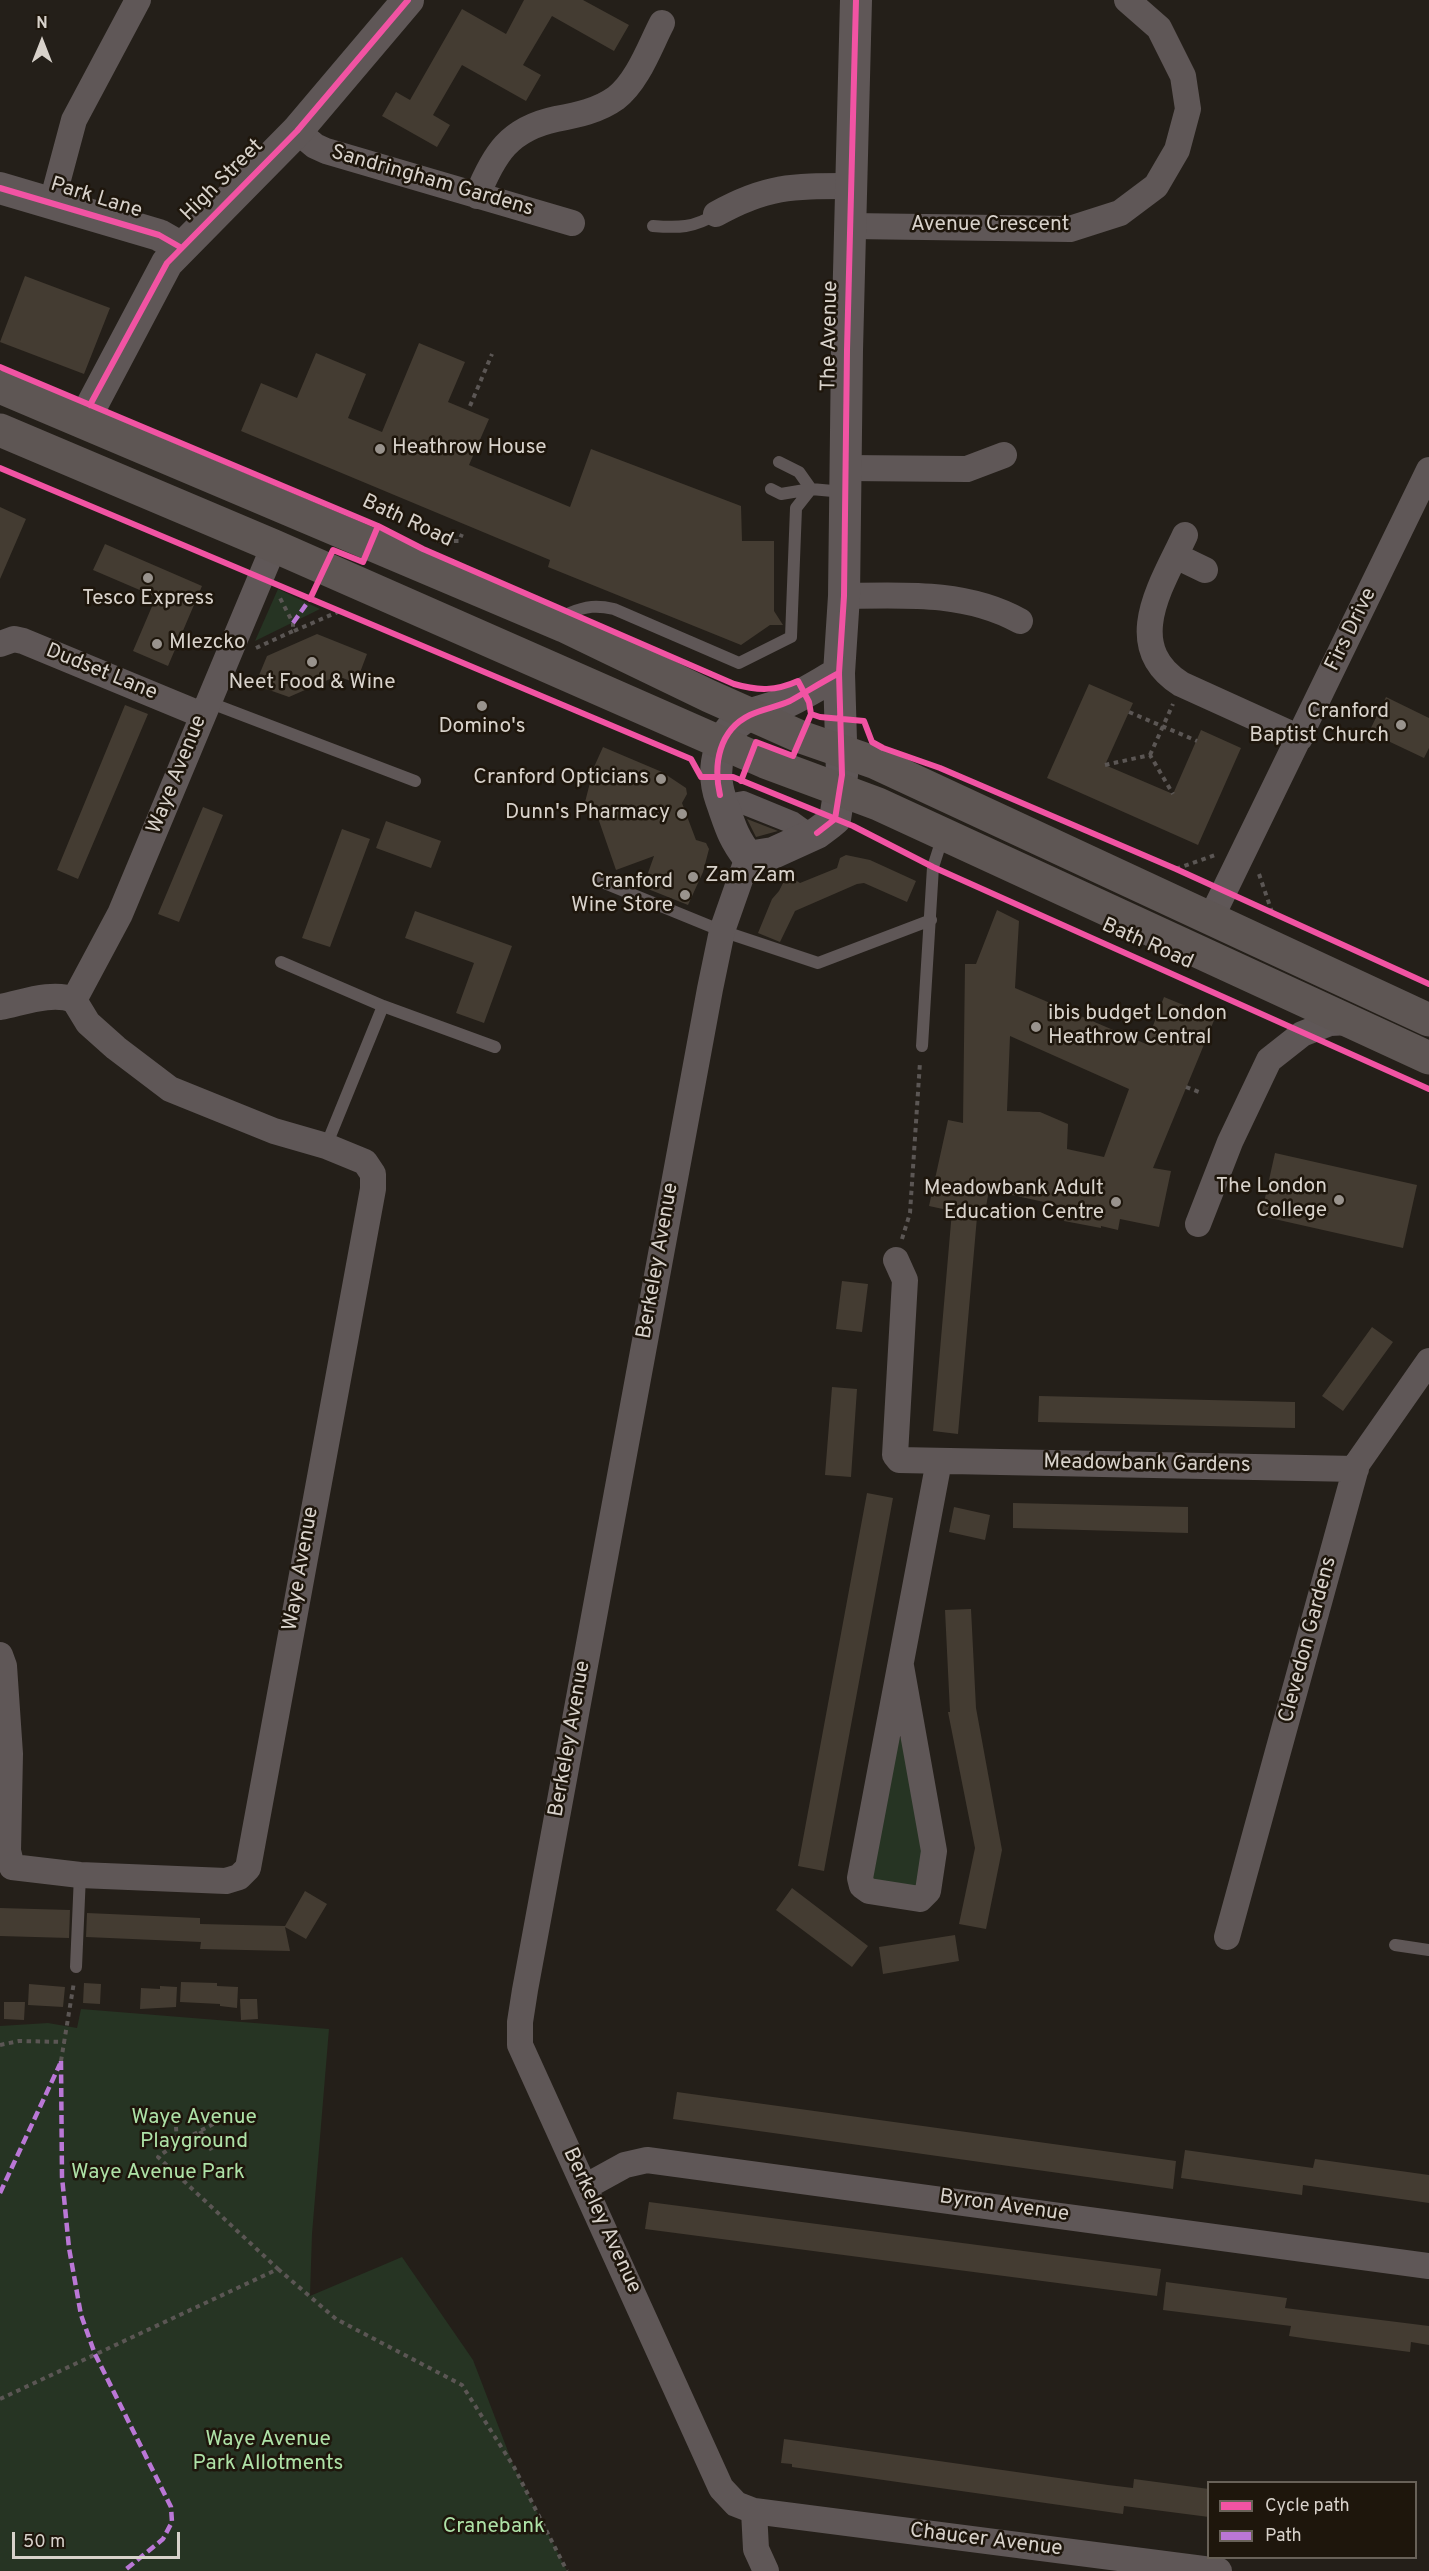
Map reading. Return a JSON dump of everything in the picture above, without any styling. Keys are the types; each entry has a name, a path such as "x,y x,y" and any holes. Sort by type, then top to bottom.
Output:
{"highway":[{"name":"Bath Road","path":"0,387 564,626 750,714 841,752 876,763 1429,1020"},
{"name":"Bath Road","path":"0,430 274,546 722,744 840,792 878,804 1429,1058"},
{"path":"274,546 279,536 293,524 312,518"}],"street":[{"path":"52,202 74,120 138,0"},
{"name":"High Street","path":"83,422 156,280 180,247 297,131 408,0"},
{"name":"The Avenue","path":"841,752 839,673 844,596 856,0"},
{"name":"Avenue Crescent","path":"851,226 1070,229 1120,213 1156,186 1177,150 1188,109 1183,76 1159,28 1127,0"},
{"path":"477,196 488,167 497,153 523,130 586,113 608,103 621,93 639,68 662,23"},
{"name":"Sandringham Gardens","path":"297,131 315,146 326,151 572,223"},
{"path":"716,214 742,199 777,189 852,186"},
{"name":"Park Lane","path":"0,188 159,235 180,247"},
{"path":"846,480 966,469 1004,455"},
{"name":"Firs Drive","path":"1211,918 1427,481"},
{"path":"1205,570 1180,545 1154,603 1149,631 1151,645 1160,666 1181,684 1300,738"},
{"name":"Waye Avenue","path":"0,1655 4,1666 10,1754 8,1851 12,1867 80,1875 226,1881 239,1877 248,1868 373,1189 373,1174 365,1162 326,1146 274,1131 170,1089 116,1048 88,1023 74,1000 120,914 225,662 269,582 274,546"},
{"path":"844,596 902,595 958,599 1001,610 1020,621"},
{"name":"Dudset Lane","path":"0,644 14,639 23,641 205,708"},
{"path":"839,673 790,700 750,714 728,732 722,744 716,777 734,839 748,857 773,853 817,833 835,819 840,792 841,752"},
{"name":"Berkeley Avenue","path":"748,857 722,931 519,2036 524,2056 721,2488 736,2504 754,2511"},
{"path":"0,1007 50,997 66,997 74,1000"},
{"path":"1284,1047 1300,1016 1303,1001"},
{"path":"1198,1224 1230,1142 1269,1060 1284,1047 1316,1027 1350,1022"},
{"name":"Meadowbank Gardens","path":"896,1260 905,1280 895,1455 900,1460 1356,1469"},
{"name":"Clevedon Gardens","path":"1227,1937 1357,1464 1429,1361"},
{"path":"901,1666 934,1851 928,1891 920,1899 869,1891 862,1886 860,1878 939,1461"},
{"name":"Byron Avenue","path":"585,2187 625,2165 647,2160 1429,2266"},
{"path":"754,2511 756,2549 766,2571"},
{"name":"Chaucer Avenue","path":"754,2511 1219,2571"}],"lane":[{"path":"653,226 681,229 695,226 716,214"},
{"path":"779,462 799,472 811,489"},
{"path":"771,489 781,494 846,480"},
{"path":"564,626 570,613 585,606 614,609 739,663 791,637 796,508 811,489"},
{"path":"205,708 415,781"},
{"path":"721,798 792,828 817,833"},
{"path":"921,1046 933,867 943,835"},
{"path":"597,880 722,931 818,963 931,920"},
{"path":"281,962 382,1006 495,1047"},
{"path":"326,1146 382,1006"},
{"path":"76,1967 80,1875"},
{"path":"1395,1944 1429,1950"}],"path":[{"path":"470,406 492,354"},
{"path":"426,541 459,541 462,534"},
{"path":"269,582 292,623 293,631"},
{"path":"330,607 351,615"},
{"path":"225,662 340,611"},
{"path":"1150,755 1181,684"},
{"path":"1129,712 1197,741"},
{"path":"1106,765 1150,755"},
{"path":"1150,755 1173,794"},
{"path":"1176,869 1248,843 1272,912"},
{"path":"1166,865 1186,873"},
{"path":"1263,908 1283,917"},
{"path":"896,1260 910,1214 921,1046"},
{"path":"1186,1087 1198,1092"},
{"path":"62,2061 76,1967"},
{"path":"0,2045 19,2041 66,2042"},
{"path":"223,2119 177,2143 158,2157 278,2269 336,2319 462,2385 514,2467 567,2571"},
{"path":"176,2127 177,2143"},
{"path":"200,2131 212,2151"},
{"path":"0,2399 278,2269"}],"green space":[{"path":"278,589 320,609 255,641"},
{"path":"897,1739 904,1739 925,1851 919,1887 876,1884 869,1877"},
{"path":"81,2009 329,2029 312,2234 310,2296 402,2257 473,2360 514,2467 567,2571 0,2571 0,2026 48,2023 77,2028"}],"building":[{"path":"524,0 583,0 629,25 614,51 552,16 523,65 541,75 526,101 462,65 433,115 450,125 437,147 382,116 396,92 410,100 462,9 506,34"},
{"path":"25,276 110,308 84,374 0,342"},
{"path":"419,343 465,362 448,402 489,419 469,465 570,507 591,449 741,506 742,541 774,541 774,611 783,625 770,625 741,645 548,567 550,560 241,431 261,383 297,398 316,353 366,374 348,418 382,432"},
{"path":"0,507 26,519 0,579"},
{"path":"105,544 202,586 168,666 133,651 156,597 93,570"},
{"path":"317,634 367,654 356,683 332,674 330,679 289,697 255,685 267,656"},
{"path":"1089,684 1133,703 1105,765 1173,794 1201,730 1241,748 1198,845 1047,778"},
{"name":"Cranford Baptist Church","path":"1386,697 1429,718 1429,748 1424,758 1369,732"},
{"path":"125,705 148,714 78,879 57,870"},
{"path":"603,747 662,772 686,788 687,794 682,803 696,840 706,843 709,849 703,872 688,905 643,887 654,856 616,870 597,815 583,810 594,767"},
{"path":"203,807 223,815 179,922 158,914"},
{"path":"747,819 778,831 756,837"},
{"path":"386,821 441,841 431,868 376,848"},
{"path":"342,829 370,839 330,947 302,938"},
{"path":"846,855 870,860 916,881 907,902 864,883 857,884 795,911 780,942 758,933 772,899 785,879 794,879 800,883 837,868 840,858"},
{"path":"997,910 1019,921 1015,988 1146,1044 1164,997 1215,1018 1153,1168 1171,1171 1159,1227 1120,1219 1118,1230 1064,1221 1067,1207 989,1190 984,1218 977,1217 958,1434 933,1431 952,1211 929,1206 948,1120 963,1123 965,964 976,964","holes":["1010,1036 1129,1089 1104,1157 1067,1149 1068,1124 1040,1112 1007,1111"]},
{"path":"415,911 512,946 484,1023 456,1013 474,963 405,938"},
{"name":"The London College","path":"1275,1153 1417,1185 1403,1248 1261,1216"},
{"path":"842,1281 868,1284 862,1332 836,1329"},
{"path":"1372,1327 1393,1342 1343,1411 1322,1396"},
{"path":"832,1387 857,1389 851,1477 825,1475"},
{"path":"1039,1396 1295,1402 1295,1428 1038,1422"},
{"path":"867,1493 893,1498 824,1871 798,1866"},
{"path":"1013,1503 1188,1507 1188,1533 1013,1528"},
{"path":"954,1507 990,1515 985,1540 949,1532"},
{"path":"971,1609 976,1708 1002,1850 986,1929 959,1924 975,1848 948,1712 950,1712 945,1610"},
{"path":"792,1888 868,1946 852,1967 776,1910"},
{"path":"305,1891 327,1904 306,1939 285,1927 290,1951 200,1949 201,1942 86,1937 87,1913 200,1918 200,1924 285,1926"},
{"path":"0,1908 70,1910 69,1938 0,1936"},
{"path":"955,1935 959,1961 883,1974 879,1947"},
{"path":"181,1982 217,1983 217,1986 238,1987 237,2008 220,2006 220,2004 180,2002"},
{"path":"84,1983 101,1984 100,2004 83,2003"},
{"path":"29,1984 65,1987 63,2007 28,2005"},
{"path":"160,1986 177,1987 176,2007 140,2009 141,1988 160,1989"},
{"path":"240,1999 257,1999 258,2019 241,2020"},
{"path":"4,2002 25,2002 24,2020 4,2019"},
{"path":"677,2092 1176,2161 1173,2189 673,2119"},
{"path":"1185,2150 1313,2168 1315,2159 1429,2175 1429,2203 1303,2185 1302,2195 1181,2178"},
{"path":"649,2202 1161,2269 1157,2296 645,2229"},
{"path":"1166,2282 1287,2298 1285,2308 1429,2326 1429,2345 1411,2342 1410,2352 1309,2339 1289,2336 1291,2326 1163,2310"},
{"path":"784,2439 1133,2488 1134,2479 1207,2489 1207,2517 1124,2506 1123,2514 792,2467 792,2464 781,2463"}],"marked path":[{"path":"293,623 310,599"},
{"path":"61,2061 62,2177 69,2248 81,2315 95,2354 171,2507 172,2522 163,2539 124,2571"},
{"path":"0,2193 60,2064"}],"cycle path":[{"path":"90,405 167,263 297,131 408,0"},
{"path":"817,833 835,819 842,775 839,673 844,596 847,350 856,0"},
{"path":"0,188 159,235 180,247"},
{"path":"0,367 378,526 423,549 734,684 767,689 782,687 798,681 809,702 811,714 864,721 872,742 883,748 940,768 1176,869 1429,984"},
{"path":"0,468 691,759 701,777 733,777 853,826 933,867 1429,1089"},
{"path":"310,599 333,550 363,562 378,526"},
{"path":"720,795 718,760 731,729 750,715 790,701 839,673"},
{"path":"741,781 756,742 793,756 811,714"}],"place":[{"name":"Heathrow House","path":"380,449"},
{"name":"Tesco Express","path":"148,578"},
{"name":"Mlezcko","path":"157,644"},
{"name":"Neet Food & Wine","path":"312,662"},
{"name":"Domino's","path":"482,706"},
{"name":"Cranford Baptist Church","path":"1401,725"},
{"name":"Cranford Opticians","path":"661,779"},
{"name":"Dunn's Pharmacy","path":"682,814"},
{"name":"Zam Zam","path":"693,877"},
{"name":"Cranford Wine Store","path":"685,895"},
{"name":"ibis budget London Heathrow Central","path":"1036,1027"},
{"name":"The London College","path":"1339,1200"},
{"name":"Meadowbank Adult Education Centre","path":"1116,1202"}],"park label":[{"name":"Waye Avenue Playground","path":"194,2131"},
{"name":"Waye Avenue Park","path":"158,2174"},
{"name":"Waye Avenue Park Allotments","path":"268,2453"},
{"name":"Cranebank","path":"494,2528"}]}
